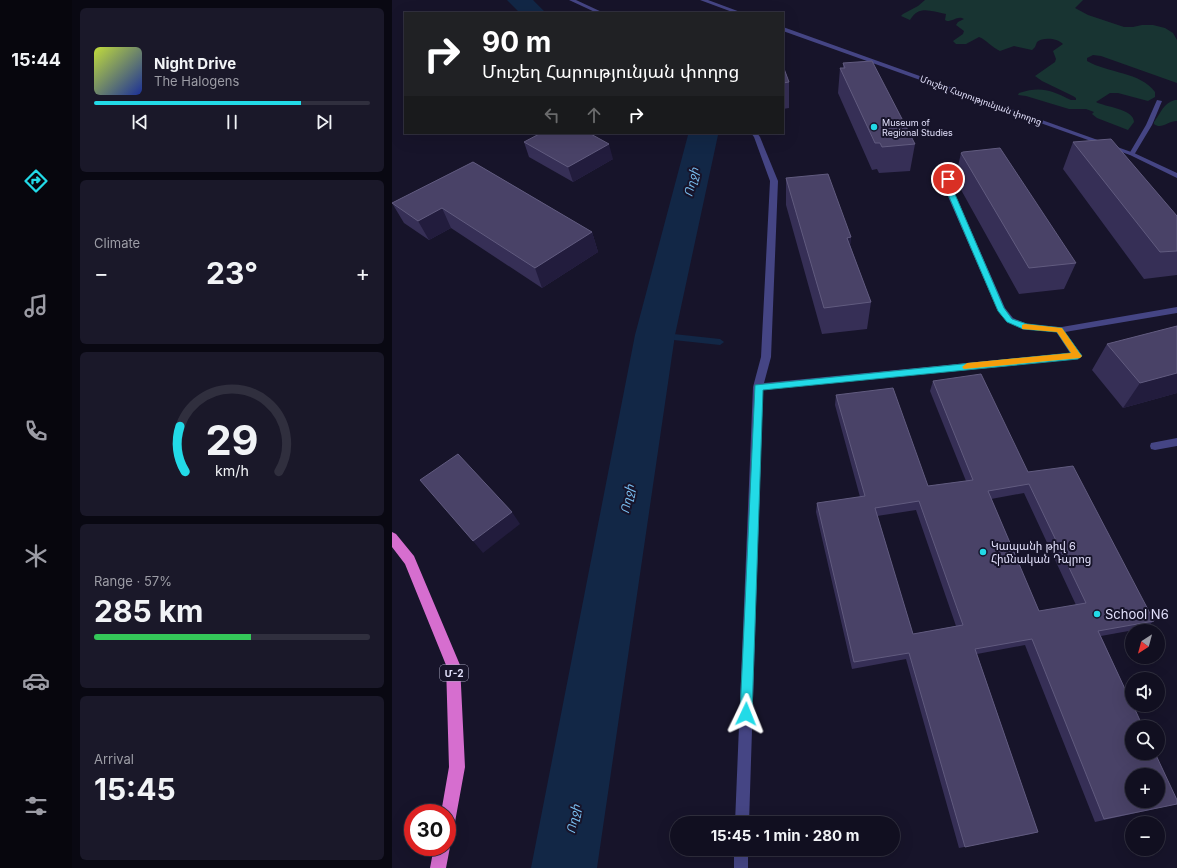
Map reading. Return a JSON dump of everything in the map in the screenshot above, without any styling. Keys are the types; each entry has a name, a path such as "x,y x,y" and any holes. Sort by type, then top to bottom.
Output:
{"highway":[{"name":"Մ-2","path":"392,538 410,560 453,665 457,767 450,804"},
{"path":"438,868 440,856"}],"street":[{"path":"572,0 600,12"},
{"path":"702,0 737,12"},
{"name":"Մուշեղ Հարությունյան փողոց","path":"784,29 1132,154 1177,176"},
{"path":"1132,154 1149,125 1159,101"},
{"path":"742,816 758,387 766,357 774,181 755,134"},
{"path":"981,167 973,167 954,174 948,179 948,185 1001,309 1010,320 1026,327 1059,330 1177,310"},
{"path":"758,387 1078,356 1059,330"},
{"path":"1155,446 1177,442"},
{"path":"740,868 741,856"}],"green space":[{"path":"925,0 1083,0 1075,8 1088,15 1124,27 1153,25 1165,28 1173,33 1177,40 1177,83 1101,56 1093,55 1087,58 1087,61 1095,65 1141,80 1149,85 1155,92 1155,97 1148,101 1118,93 1110,93 1096,102 1129,114 1133,118 1134,122 1128,130 1097,118 1092,114 1094,112 1086,109 1069,109 1018,95 1019,93 1027,91 1045,90 1071,100 1076,100 1073,96 1035,76 1055,62 1056,59 1053,51 1063,44 1054,39 1043,39 1037,42 1032,50 1014,46 1000,51 979,37 966,44 956,44 953,41 963,34 964,31 956,25 964,19 958,18 947,21 945,20 946,14 925,10 917,12 910,20 901,16"},
{"path":"1177,100 1177,121 1162,126 1157,126 1154,124 1165,106 1171,101"}],"building":[{"path":"872,61 915,144 882,147 880,143 875,143 840,68 845,68 843,63"},
{"path":"784,69 789,82 784,83"},
{"path":"539,134 591,134 609,144 568,167 524,142"},
{"path":"1111,139 1177,216 1177,251 1160,252 1073,142"},
{"path":"1000,148 1076,263 1029,268 961,153"},
{"path":"473,162 592,232 535,268 442,208 418,221 392,203"},
{"path":"828,174 851,237 847,238 871,302 824,308 786,178"},
{"path":"1177,326 1177,373 1140,383 1107,344"},
{"name":"School N6","path":"981,374 1028,472 1073,466 1154,621 1137,624 1125,624 1125,626 1098,631 1125,689 1125,712 1136,712 1140,720 1125,720 1125,760 1158,760 1162,768 1125,768 1125,808 1158,808 1104,819 1032,639 975,649 1038,832 965,847 909,653 854,662 817,503 865,496 836,395 893,388 928,486 973,480 933,381","holes":["1029,484 1086,603 1039,611 988,491","919,501 963,625 913,634 875,508"]},
{"path":"458,454 512,512 473,541 420,480"},
{"name":"School N6","path":"1165,774 1177,800 1177,804 1165,806"}],"waterway":[{"name":"Ողջի","path":"519,0 533,12"},
{"name":"Ողջի","path":"564,868 655,335 702,134"},
{"path":"655,335 720,342"}],"slow traffic":[{"path":"967,367 1078,356 1059,330 1025,327"}],"place":[{"name":"Museum of Regional Studies","path":"874,127"},
{"name":"Կապանի թիվ 6 Հիմնական Դպրոց","path":"983,552"},
{"name":"School N6","path":"1097,614"}],"route":[{"path":"746,714 758,387 1078,356 1059,330 1026,327 1010,320 1001,309 948,185 948,179"}]}
